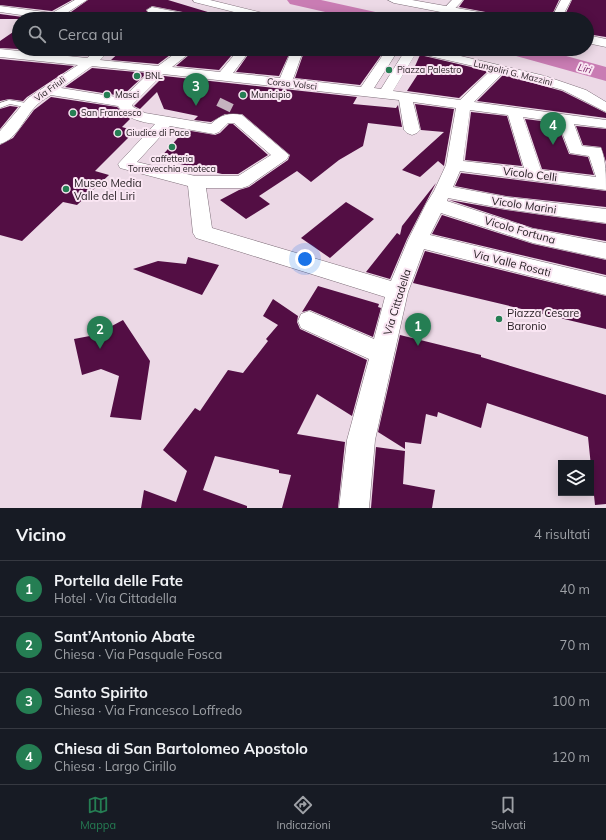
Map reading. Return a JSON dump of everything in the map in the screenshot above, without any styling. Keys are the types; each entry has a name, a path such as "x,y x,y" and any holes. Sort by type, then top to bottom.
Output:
{"main road":[{"path":"394,0 433,12"},
{"path":"594,40 606,43"}],"street":[{"path":"64,12 82,0"},
{"path":"152,10 164,0"},
{"path":"198,0 247,12"},
{"path":"446,12 458,0"},
{"path":"560,12 566,0"},
{"path":"5,10 31,2"},
{"path":"5,10 20,12"},
{"path":"152,10 162,12"},
{"name":"Corso Volsci","path":"0,54 12,55"},
{"name":"Corso Volsci","path":"20,56 385,93 606,124"},
{"name":"Via Friuli","path":"0,138 10,130 33,101 97,56"},
{"path":"125,103 160,70 179,56"},
{"path":"224,76 240,56"},
{"path":"286,83 295,56"},
{"path":"365,91 388,56"},
{"path":"385,93 409,56"},
{"name":"Lungoliri G. Mazzini","path":"443,56 523,74 564,86 606,108"},
{"path":"464,104 500,69"},
{"path":"48,90 125,103"},
{"path":"405,97 412,130"},
{"path":"125,103 124,104 127,110 133,115 166,121 214,130 223,114 238,118 280,155 242,182 195,182 126,164 166,121"},
{"name":"Via Cittadella","path":"354,508 361,440 397,292 418,240 454,165 464,104"},
{"path":"514,111 534,175"},
{"path":"564,118 576,150 595,152 606,180"},
{"name":"Vicolo Celli","path":"454,165 606,184"},
{"path":"195,182 198,190 204,233 397,292"},
{"name":"Vicolo Marini","path":"439,197 506,203 606,216"},
{"name":"Vicolo Fortuna","path":"439,197 532,236 606,251"},
{"name":"Via Valle Rosati","path":"418,240 606,286"},
{"path":"309,320 382,354"}],"lane":[{"path":"0,106 9,102 29,106"}],"building":[{"path":"0,0 72,0 52,11 0,5"},
{"path":"88,0 168,0 208,12 183,12 152,6 146,10 147,12 71,12"},
{"path":"464,0 559,0 553,12 485,12 459,7"},
{"path":"572,0 606,0 606,37 594,35 594,12 566,12"},
{"path":"0,14 12,16 12,19 0,19"},
{"path":"12,33 12,49 0,48 0,41"},
{"path":"115,56 169,56 158,64 111,60"},
{"path":"188,56 231,56 219,70 176,66"},
{"path":"247,56 288,56 279,76 236,72"},
{"path":"303,56 381,56 360,85 295,78"},
{"path":"420,56 488,71 459,98 407,91 418,74 412,73"},
{"path":"0,59 74,66 23,101 9,99 0,101"},
{"path":"92,68 147,73 122,96 65,87"},
{"path":"503,75 562,91 606,113 606,118 477,101"},
{"path":"164,76 357,97 353,104 396,108 398,105 402,127 368,123 363,146 339,160 311,182 297,171 259,196 270,204 246,219 220,200 239,190 249,187 288,160 290,155 242,114 225,114 211,122 194,120 198,116 164,109 157,92 140,109 134,106"},
{"path":"51,97 117,107 130,119 122,127 135,131 95,171 109,175 77,205 63,202 22,241 0,235 0,145 13,138 34,110"},
{"path":"415,104 454,109 444,166 438,161 420,177 402,170 444,132 421,130"},
{"path":"10,106 18,107 0,129 0,109"},
{"path":"471,112 507,116 522,166 465,160"},
{"path":"525,119 557,123 569,154 588,157 594,175 542,169"},
{"path":"229,124 233,124 268,155 238,174 222,174 159,159 185,130 215,135 220,133"},
{"path":"576,126 606,129 606,162 601,147 583,145"},
{"path":"461,173 606,191 606,207 506,196 455,186"},
{"path":"436,183 407,239 390,279 366,272 397,233 400,235 402,226"},
{"path":"449,200 506,210 606,224 606,241 533,228"},
{"path":"346,202 374,219 330,258 301,238"},
{"path":"442,215 533,244 606,260 606,275 432,234"},
{"path":"425,251 606,296 606,329 413,283"},
{"path":"188,257 219,265 202,295 133,269 158,261 186,264"},
{"path":"318,286 379,304 378,307 381,308 373,337 310,310 302,312"},
{"path":"273,299 298,316 297,322 300,329 367,360 352,416 317,394 297,434 345,442 338,508 282,508 291,475 279,473 279,470 215,456 203,490 247,506 247,508 141,508 144,490 176,502 187,471 163,450 195,408 200,411 228,370 243,373 268,341 266,339 278,325 263,316"},
{"path":"123,320 150,361 141,420 110,417 119,376 101,369 82,375 74,339 95,335"},
{"path":"400,335 481,355 481,357 606,395 606,504 595,505 594,460 590,460 588,437 487,403 481,428 438,412 437,417 426,414 421,444 405,442 405,449 378,432"},
{"path":"376,447 405,451 403,484 435,490 432,508 371,508"}],"waterway":[{"name":"Liri","path":"296,0 350,12"},
{"name":"Liri","path":"542,56 606,74"}],"tunnel":[{"path":"223,109 227,101"}],"place":[{"name":"Piazza Palestro","path":"389,70"},
{"name":"BNL","path":"137,76"},
{"name":"Masci","path":"107,95"},
{"name":"Municipio","path":"243,95"},
{"name":"Santo Spirito","path":"196,106"},
{"name":"San Francesco","path":"73,113"},
{"name":"Giudice di Pace","path":"118,133"},
{"name":"Chiesa di San Bartolomeo Apostolo","path":"553,145"},
{"name":"caffetteria Torrevecchia enoteca","path":"172,147"},
{"name":"Museo Media Valle del Liri","path":"66,189"},
{"name":"Piazza Cesare Baronio","path":"499,319"},
{"name":"Portella delle Fate","path":"418,346"},
{"name":"Sant’Antonio Abate","path":"100,349"}]}
